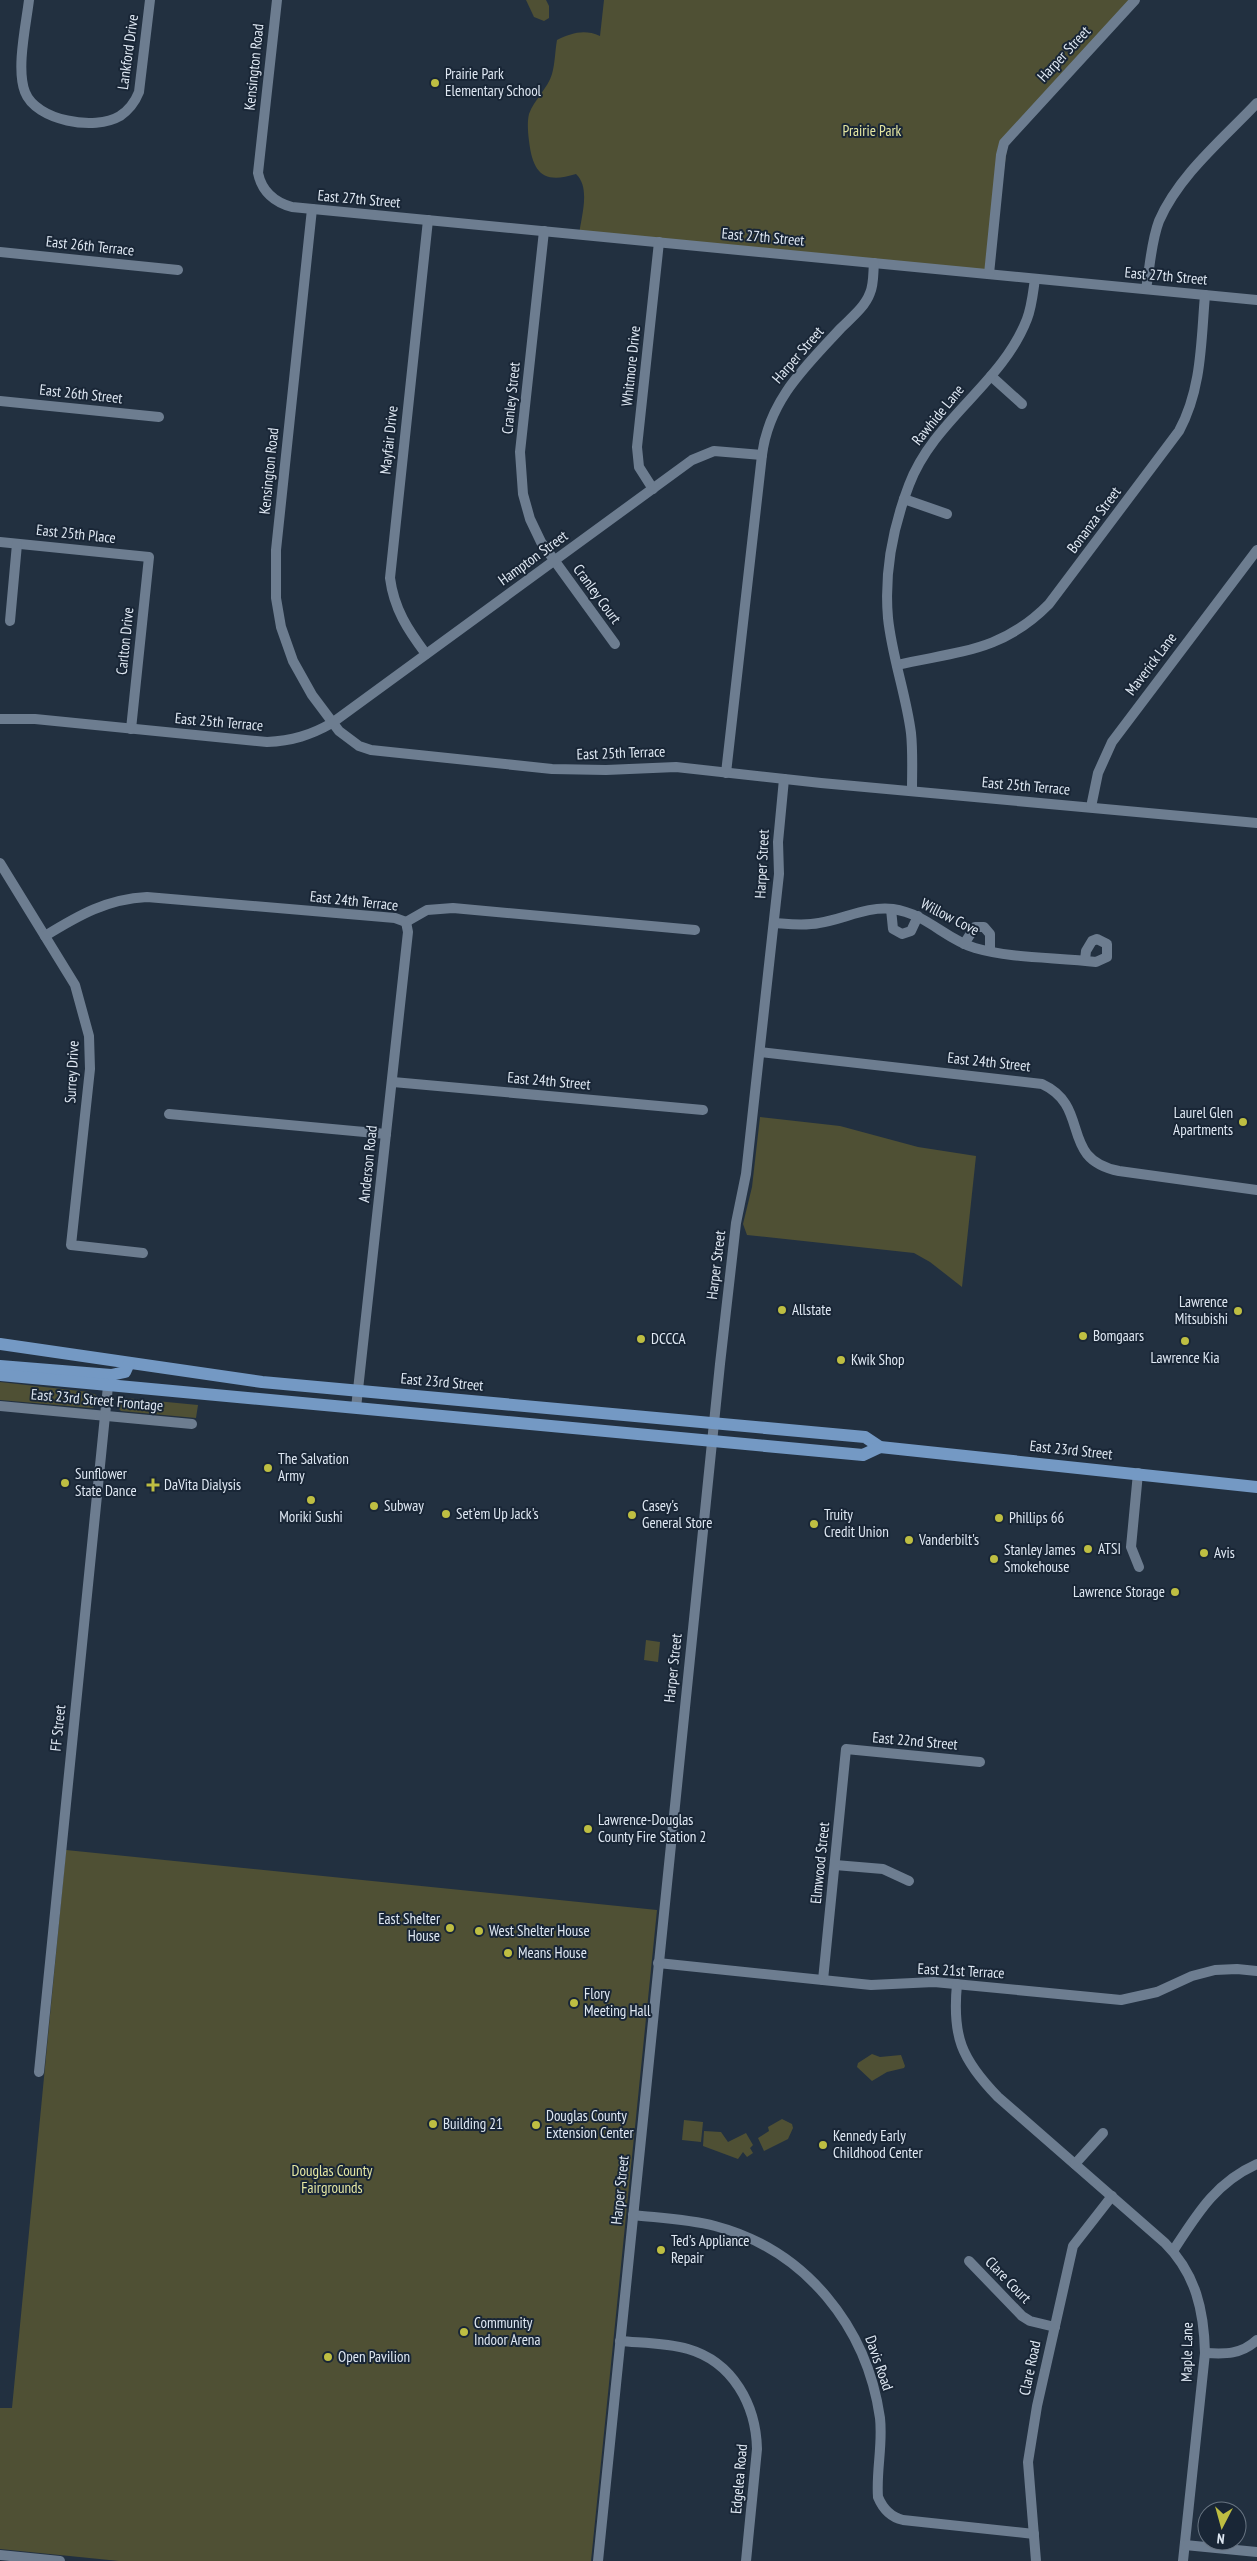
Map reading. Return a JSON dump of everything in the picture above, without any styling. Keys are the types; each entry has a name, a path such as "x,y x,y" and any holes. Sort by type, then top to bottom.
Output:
{"main road":[{"name":"East 23rd Street","path":"0,1344 234,1378 865,1437 880,1447 1257,1487"},
{"path":"0,1366 111,1375 125,1372 129,1363"},
{"name":"East 23rd Street","path":"0,1375 863,1455 880,1447"}],"street":[{"name":"Lankford Drive","path":"29,0 21,73 25,94 31,103 46,115 75,121 109,121 120,116 135,102 141,83 150,0"},
{"name":"Kensington Road","path":"269,195 261,182 258,166 277,0"},
{"name":"Harper Street","path":"989,274 1001,155 1004,143 1135,0"},
{"path":"1146,289 1153,241 1168,203 1186,179 1257,103"},
{"name":"East 27th Street","path":"269,195 284,205 312,209 1257,300"},
{"name":"Kensington Road","path":"312,209 276,550 275,583 281,627 293,661 312,696 332,722"},
{"name":"Mayfair Drive","path":"426,654 410,632 396,607 390,578 428,220"},
{"name":"Cranley Street","path":"544,231 520,466 523,494 530,519 541,542 554,561"},
{"name":"Whitmore Drive","path":"653,489 639,466 637,447 659,242"},
{"name":"East 26th Terrace","path":"0,252 178,270"},
{"name":"Harper Street","path":"726,773 762,455 768,427 779,401 790,383 864,304 872,285 874,263"},
{"name":"Rawhide Lane","path":"912,790 910,732 888,617 888,578 894,534 910,482 937,436 991,376 1021,333 1033,300 1035,279"},
{"name":"Bonanza Street","path":"897,665 985,646 1003,639 1027,625 1049,604 1179,431 1187,417 1197,379 1205,295"},
{"path":"991,376 1022,404"},
{"name":"East 26th Street","path":"0,402 159,417"},
{"name":"Hampton Street","path":"332,722 703,454 714,451 762,455"},
{"path":"904,499 947,514"},
{"name":"East 25th Place","path":"0,542 149,557"},
{"path":"10,621 17,544"},
{"name":"Maverick Lane","path":"1092,807 1098,773 1112,742 1257,550"},
{"name":"Carlton Drive","path":"131,728 149,557"},
{"name":"Cranley Court","path":"554,561 615,644"},
{"name":"East 25th Terrace","path":"0,719 35,719 267,742 291,741 304,737 332,722 339,731 358,746 387,753 552,769 606,770 658,766 1257,823"},
{"name":"Harper Street","path":"598,2561 712,1441 734,1240 746,1174 774,923 779,874 778,842 784,779"},
{"name":"Surrey Drive","path":"0,863 75,986 89,1036 90,1069 71,1246 143,1253"},
{"name":"East 24th Terrace","path":"46,936 94,907 113,900 147,897 395,918 406,922 427,910 453,908 695,930"},
{"path":"891,909 893,929 902,934 910,931 918,916"},
{"name":"Willow Cove","path":"774,923 801,925 820,923 859,911 891,909 918,916 964,944 990,951 1085,960"},
{"name":"Anderson Road","path":"356,1408 393,1082 408,932 406,922"},
{"path":"964,944 975,927 984,927 990,934 990,951"},
{"name":"East 24th Street","path":"760,1052 1042,1084 1058,1093 1067,1102 1080,1145 1089,1158 1099,1165 1119,1171 1257,1190"},
{"name":"East 24th Street","path":"393,1082 703,1110"},
{"path":"169,1114 386,1134"},
{"name":"FF Street","path":"39,2072 108,1386"},
{"name":"East 23rd Street Frontage","path":"0,1406 192,1424"},
{"path":"1138,1473 1131,1547 1139,1567"},
{"name":"East 22nd Street","path":"846,1749 980,1762"},
{"name":"Elmwood Street","path":"824,1980 846,1749"},
{"path":"835,1865 883,1870 910,1881"},
{"name":"East 21st Terrace","path":"658,1963 871,1985 934,1982 1121,2000 1157,1992 1192,1976 1214,1970 1236,1969 1257,1971"},
{"name":"Maple Lane","path":"957,1984 955,2024 958,2038 969,2063 998,2096 1173,2250 1186,2269 1197,2293 1204,2325 1204,2353 1183,2561"},
{"path":"1075,2164 1103,2133"},
{"path":"1173,2250 1210,2197 1229,2179 1257,2164"},
{"name":"Clare Road","path":"1036,2561 1028,2476 1029,2447 1073,2246 1112,2196"},
{"name":"Davis Road","path":"633,2215 696,2222 733,2231 755,2240 795,2265 824,2292 847,2322 865,2358 871,2376 881,2430 878,2497 882,2507 889,2514 903,2520 1034,2534"},
{"name":"Clare Court","path":"969,2261 1022,2316 1054,2327"},
{"path":"1204,2353 1236,2353 1257,2340"},
{"name":"Edgelea Road","path":"620,2341 682,2347 706,2356 730,2375 747,2399 757,2433 757,2449 746,2561"},
{"path":"1185,2545 1257,2552"},
{"path":"0,2555 60,2561"}],"green space":[{"path":"526,0 546,0 549,6 549,18 544,21 534,17"},
{"name":"Prairie Park","path":"604,0 1135,0 1009,135 989,274 579,235 584,203 581,180 576,174 556,178 548,177 537,169 531,152 528,120 531,109 552,74 557,40 568,35 583,32 600,36"},
{"path":"760,1117 840,1126 918,1147 976,1156 962,1287 930,1262 914,1253 747,1235 743,1224 752,1187"},
{"path":"0,1382 89,1392 96,1395 100,1401 98,1405 92,1408 0,1400"},
{"path":"125,1398 198,1405 196,1418 121,1411 116,1406 116,1402"},
{"path":"646,1640 660,1642 658,1662 644,1660"},
{"name":"Douglas County Fairgrounds","path":"66,1850 657,1910 591,2561 119,2561 0,2549 0,2408 12,2408"},
{"path":"872,2054 880,2057 901,2055 905,2066 904,2068 887,2072 872,2081 857,2067 858,2063"},
{"path":"782,2119 792,2124 793,2128 788,2139 764,2151 758,2138 769,2131 768,2127"},
{"path":"684,2120 703,2122 701,2142 682,2140"},
{"path":"704,2131 721,2132 728,2142 746,2133 753,2145 750,2148 753,2153 747,2157 743,2152 738,2159 703,2146"}],"place":[{"name":"Prairie Park Elementary School","path":"435,83"},
{"name":"Laurel Glen Apartments","path":"1243,1122"},
{"name":"Allstate","path":"782,1310"},
{"name":"Lawrence Mitsubishi","path":"1238,1311"},
{"name":"Bomgaars","path":"1083,1336"},
{"name":"DCCCA","path":"641,1339"},
{"name":"Lawrence Kia","path":"1185,1341"},
{"name":"Kwik Shop","path":"841,1360"},
{"name":"The Salvation Army","path":"268,1468"},
{"name":"Sunflower State Dance","path":"65,1483"},
{"name":"DaVita Dialysis","path":"153,1485"},
{"name":"Moriki Sushi","path":"311,1500"},
{"name":"Subway","path":"374,1506"},
{"name":"Set'em Up Jack's","path":"446,1514"},
{"name":"Casey's General Store","path":"632,1515"},
{"name":"Phillips 66","path":"999,1518"},
{"name":"Truity Credit Union","path":"814,1524"},
{"name":"Vanderbilt's","path":"909,1540"},
{"name":"ATSI","path":"1088,1549"},
{"name":"Avis","path":"1204,1553"},
{"name":"Stanley James Smokehouse","path":"994,1559"},
{"name":"Lawrence Storage","path":"1175,1592"},
{"name":"Lawrence-Douglas County Fire Station 2","path":"588,1829"},
{"name":"East Shelter House","path":"450,1928"},
{"name":"West Shelter House","path":"479,1931"},
{"name":"Means House","path":"508,1953"},
{"name":"Flory Meeting Hall","path":"574,2003"},
{"name":"Building 21","path":"433,2124"},
{"name":"Douglas County Extension Center","path":"536,2125"},
{"name":"Kennedy Early Childhood Center","path":"823,2145"},
{"name":"Ted's Appliance Repair","path":"661,2250"},
{"name":"Community Indoor Arena","path":"464,2332"},
{"name":"Open Pavilion","path":"328,2357"}]}
